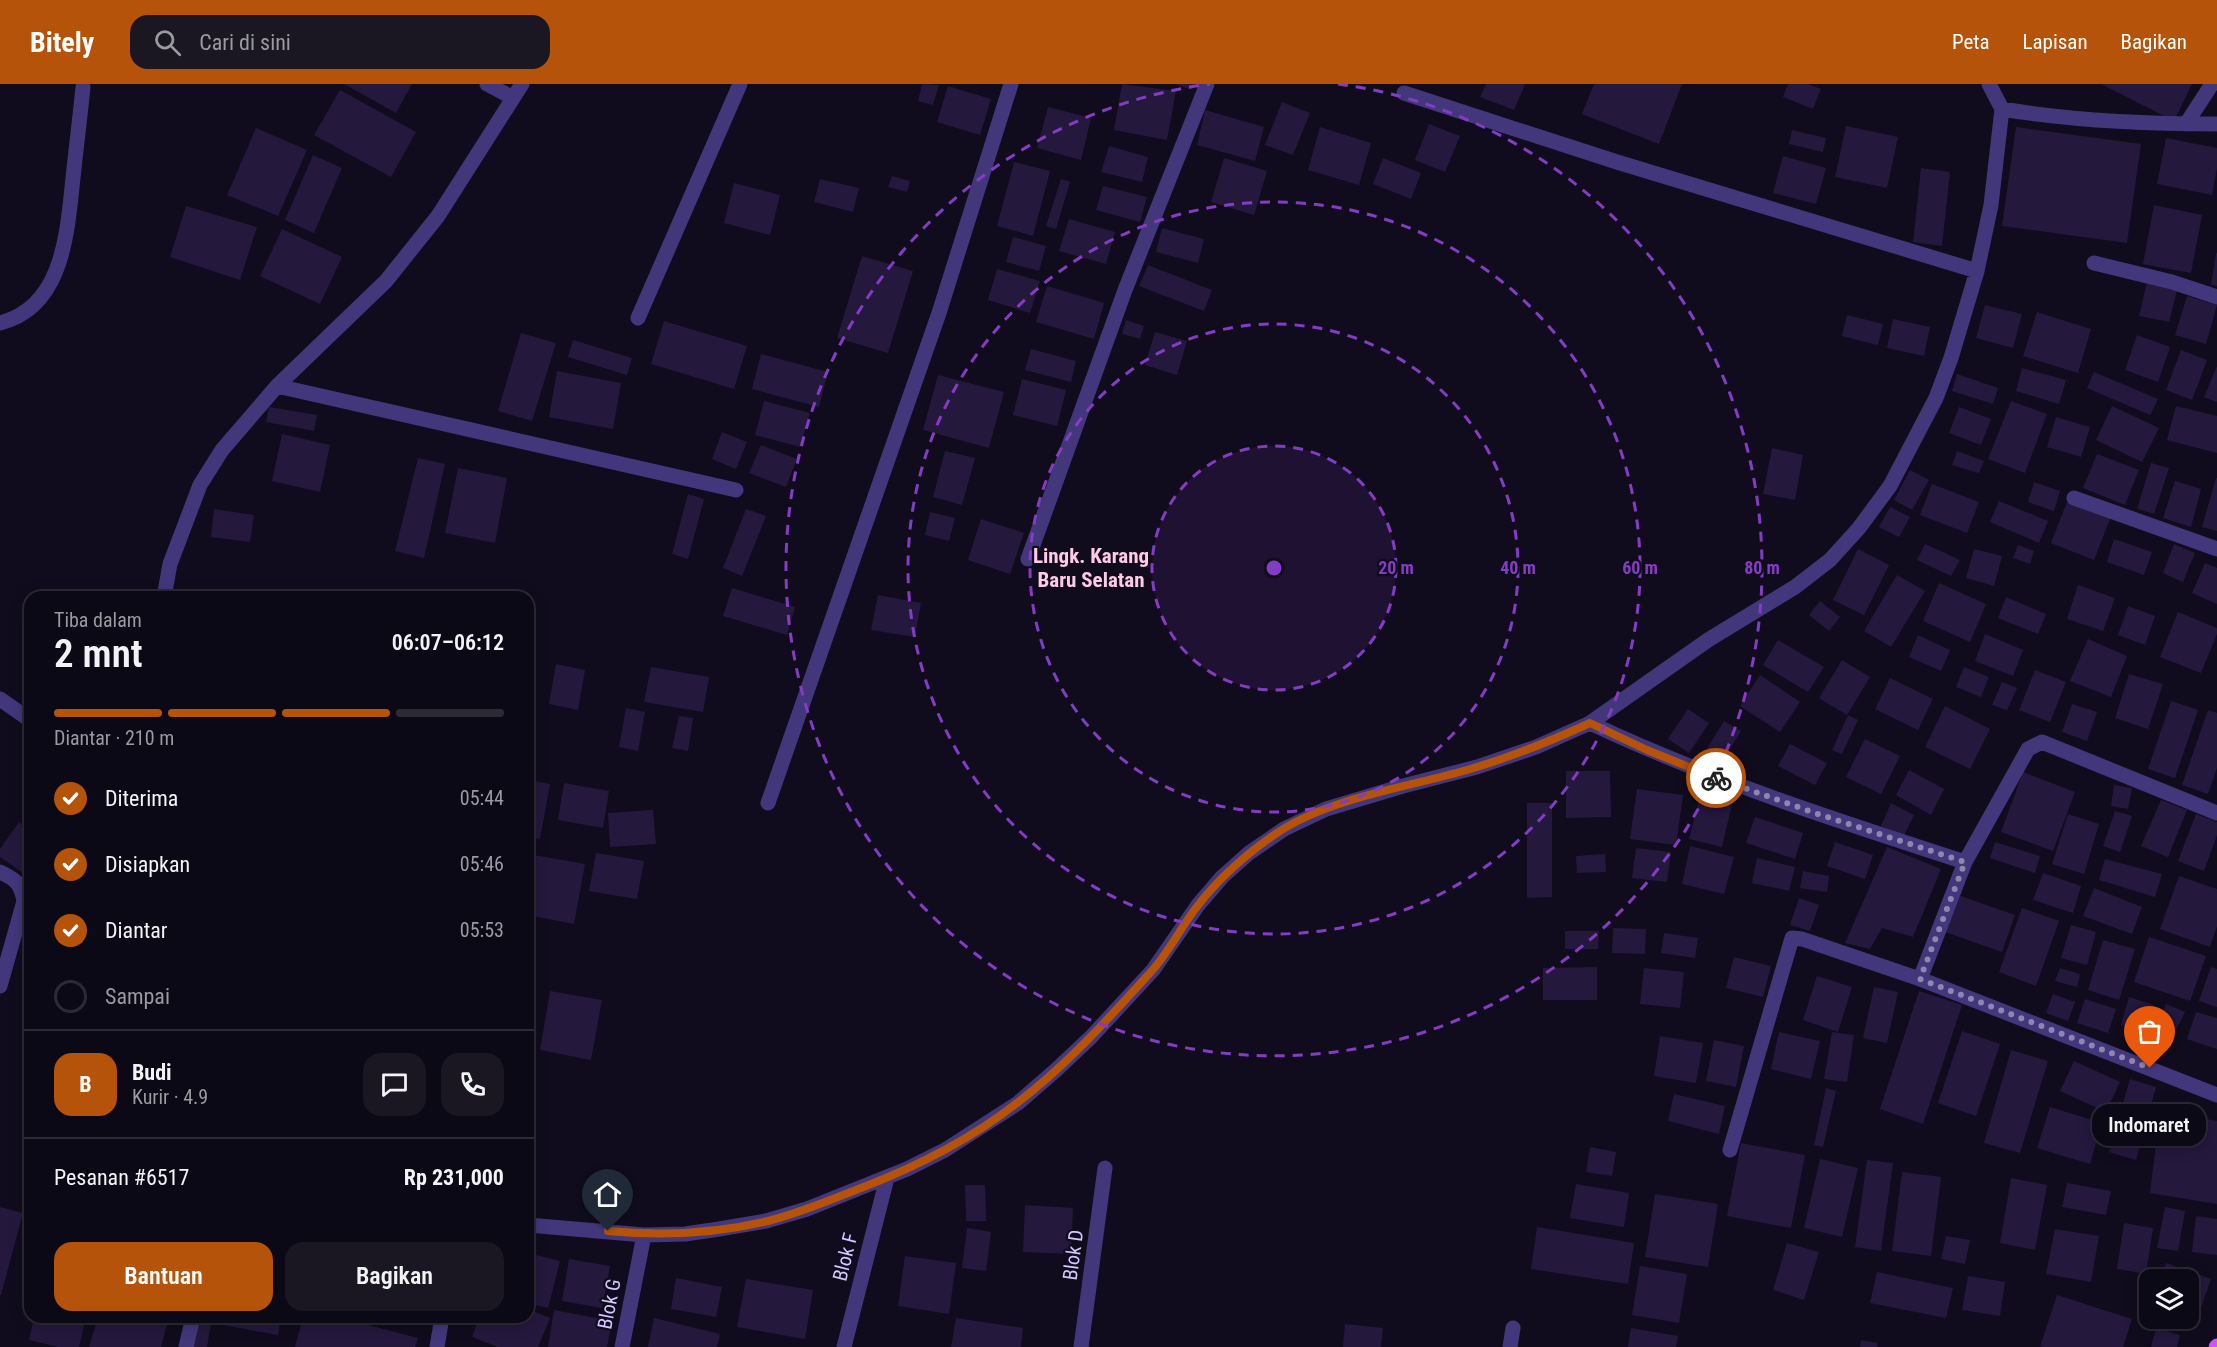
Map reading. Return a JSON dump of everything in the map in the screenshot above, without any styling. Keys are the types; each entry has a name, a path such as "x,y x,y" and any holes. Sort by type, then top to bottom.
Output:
{"street":[{"path":"487,84 513,98"},
{"path":"165,591 170,564 200,485 222,450 277,386 386,281 438,216 522,84"},
{"path":"638,318 740,84"},
{"path":"768,802 939,313 1011,84"},
{"path":"1028,559 1125,290 1207,84"},
{"path":"534,1226 644,1235 685,1234 766,1221 807,1209 887,1178 945,1150 1018,1103 1091,1037 1153,970 1198,905 1222,877 1249,853 1284,829 1326,809 1477,767 1536,747 1590,723 1708,640 1795,587 1830,560 1890,486 1936,398 1951,358 1977,271 1991,205 2002,109 1989,84"},
{"path":"2186,124 2212,84"},
{"path":"0,323 12,320 32,307 45,292 66,246 80,85"},
{"path":"1404,93 1617,162 1977,271"},
{"path":"2002,109 2053,117 2119,122 2217,124"},
{"path":"2094,263 2172,282 2217,297"},
{"path":"277,386 736,490"},
{"path":"2074,498 2217,549"},
{"path":"0,699 24,716"},
{"path":"1590,723 1647,750 1723,780 1965,862"},
{"path":"1920,979 1965,862 2028,749 2042,742 2217,813"},
{"path":"0,872 17,880 22,889 24,901 0,986"},
{"path":"1730,1150 1792,938 1802,939 1920,979 2217,1095"},
{"name":"Blok D","path":"1082,1347 1105,1168"},
{"name":"Blok F","path":"844,1347 887,1178"},
{"name":"Blok G","path":"622,1347 644,1235"},
{"path":"186,1347 192,1323"},
{"path":"437,1347 441,1323"},
{"path":"1510,1347 1513,1328"}],"building":[{"path":"344,84 412,84 396,113"},
{"path":"922,84 939,85 933,105 918,101"},
{"path":"1122,84 1176,91 1167,140 1114,130"},
{"path":"1175,84 1194,84 1192,90"},
{"path":"1486,84 1525,84 1514,110 1480,97"},
{"path":"1594,84 1682,84 1659,144 1582,114"},
{"path":"1788,84 1808,84 1821,89 1813,109 1783,97"},
{"path":"2101,84 2192,84 2174,121"},
{"path":"948,86 991,99 980,135 937,122"},
{"path":"340,90 416,132 391,177 314,135"},
{"path":"1282,102 1310,113 1293,155 1265,145"},
{"path":"1048,107 1091,118 1081,160 1037,148"},
{"path":"1205,110 1264,127 1255,161 1197,145"},
{"path":"1429,124 1460,136 1445,172 1415,160"},
{"path":"1846,126 1898,137 1887,188 1835,177"},
{"path":"1320,127 1371,143 1359,185 1308,170"},
{"path":"2016,127 2141,144 2127,243 2002,226"},
{"path":"256,128 307,150 278,216 227,195"},
{"path":"1792,130 1826,138 1823,152 1789,144"},
{"path":"2166,138 2217,148 2217,168 2212,195 2157,184"},
{"path":"1109,146 1148,157 1142,182 1101,172"},
{"path":"313,155 342,168 314,233 285,220"},
{"path":"1783,156 1826,168 1816,204 1773,193"},
{"path":"1224,158 1267,171 1254,215 1211,202"},
{"path":"1383,158 1421,173 1411,199 1373,184"},
{"path":"1014,162 1050,171 1033,236 997,226"},
{"path":"1921,168 1950,172 1942,246 1913,242"},
{"path":"892,176 910,181 907,192 888,187"},
{"path":"820,179 859,188 853,212 814,202"},
{"path":"1061,179 1070,182 1056,229 1046,226"},
{"path":"734,183 780,195 770,235 724,223"},
{"path":"1103,186 1147,197 1140,222 1096,210"},
{"path":"2154,205 2202,215 2191,273 2143,264"},
{"path":"186,206 257,227 240,280 170,257"},
{"path":"1069,219 1115,232 1106,264 1059,251"},
{"path":"1162,228 1204,239 1198,263 1156,252"},
{"path":"282,229 342,257 320,304 260,276"},
{"path":"1013,237 1046,246 1039,271 1006,262"},
{"path":"2217,253 2217,286 2211,285"},
{"path":"862,256 913,271 888,353 837,338"},
{"path":"1148,265 1212,290 1204,311 1139,286"},
{"path":"997,269 1040,281 1030,313 988,300"},
{"path":"2147,282 2177,290 2169,322 2139,316"},
{"path":"1047,286 1104,303 1094,339 1036,322"},
{"path":"2187,296 2217,305 2206,344 2175,335"},
{"path":"1985,305 2022,314 2013,348 1976,338"},
{"path":"2037,312 2091,329 2078,373 2023,356"},
{"path":"1847,315 1883,324 1878,345 1842,336"},
{"path":"1893,319 1930,327 1924,356 1887,348"},
{"path":"1126,320 1144,326 1140,339 1122,334"},
{"path":"664,321 747,346 734,389 651,364"},
{"path":"1155,332 1187,341 1177,375 1145,365"},
{"path":"521,333 556,343 532,421 498,411"},
{"path":"2137,335 2170,347 2158,382 2125,370"},
{"path":"573,340 632,358 627,375 568,357"},
{"path":"1031,349 1076,361 1071,382 1025,370"},
{"path":"2181,350 2207,360 2192,400 2166,390"},
{"path":"761,354 828,372 819,407 752,389"},
{"path":"2217,366 2217,402 2204,397"},
{"path":"2022,368 2066,380 2059,404 2016,391"},
{"path":"557,371 621,383 613,429 549,417"},
{"path":"2094,372 2158,399 2150,415 2087,388"},
{"path":"1957,374 1998,388 1993,404 1952,391"},
{"path":"938,375 1004,392 989,448 923,430"},
{"path":"1022,379 1066,390 1057,426 1013,415"},
{"path":"764,401 810,413 800,447 755,435"},
{"path":"2011,401 2047,414 2025,473 1988,459"},
{"path":"2112,406 2159,428 2142,462 2096,440"},
{"path":"2176,406 2217,416 2217,453 2167,440"},
{"path":"269,407 317,415 314,431 266,422"},
{"path":"1959,407 1991,419 1981,445 1949,433"},
{"path":"2056,417 2090,427 2081,457 2047,447"},
{"path":"722,432 747,442 736,469 712,459"},
{"path":"282,434 330,445 320,492 272,481"},
{"path":"761,445 797,459 786,487 749,473"},
{"path":"1772,448 1803,455 1795,500 1763,494"},
{"path":"945,451 975,458 962,505 933,497"},
{"path":"1957,451 1984,461 1979,473 1952,465"},
{"path":"2097,454 2139,470 2125,505 2083,488"},
{"path":"418,458 445,464 424,558 395,551"},
{"path":"2151,463 2169,468 2154,514 2137,509"},
{"path":"458,468 507,478 495,543 445,533"},
{"path":"1910,470 1929,480 1912,510 1894,500"},
{"path":"2217,478 2217,531 2202,527"},
{"path":"2175,481 2201,489 2191,527 2163,518"},
{"path":"2034,482 2060,491 2054,511 2028,502"},
{"path":"1932,484 1979,502 1967,533 1920,515"},
{"path":"688,494 704,499 688,559 672,554"},
{"path":"2069,497 2112,514 2094,560 2051,543"},
{"path":"1999,501 2048,521 2039,543 1990,522"},
{"path":"1890,507 1910,517 1899,537 1879,527"},
{"path":"214,509 254,515 250,542 211,537"},
{"path":"746,509 766,516 742,576 723,568"},
{"path":"930,512 955,518 949,541 925,535"},
{"path":"981,519 1024,533 1010,574 968,560"},
{"path":"2114,539 2152,552 2144,575 2107,562"},
{"path":"1925,544 1960,560 1951,576 1917,560"},
{"path":"2174,544 2195,553 2183,582 2163,573"},
{"path":"2018,545 2034,551 2030,564 2013,558"},
{"path":"1858,549 1889,565 1864,615 1833,600"},
{"path":"1974,549 2002,556 1994,586 1966,578"},
{"path":"2205,563 2217,568 2217,604 2192,593"},
{"path":"1897,575 1925,591 1891,647 1864,631"},
{"path":"1939,583 1986,604 1970,642 1923,621"},
{"path":"2078,585 2115,598 2103,631 2067,619"},
{"path":"732,588 795,607 787,635 723,616"},
{"path":"878,595 921,603 915,637 871,630"},
{"path":"2006,597 2046,614 2038,634 1998,618"},
{"path":"1820,601 1840,617 1829,631 1809,615"},
{"path":"2128,606 2155,616 2145,645 2118,635"},
{"path":"2178,612 2217,628 2217,634 2201,673 2160,657"},
{"path":"1985,634 2023,650 2013,676 1975,661"},
{"path":"1918,635 1950,650 1941,671 1909,657"},
{"path":"2088,639 2127,656 2111,697 2070,681"},
{"path":"1778,640 1824,667 1808,692 1763,665"},
{"path":"1842,660 1870,677 1847,715 1819,698"},
{"path":"556,664 585,670 578,710 549,704"},
{"path":"651,667 709,677 703,712 644,702"},
{"path":"1964,667 1989,677 1981,697 1956,687"},
{"path":"2035,670 2066,682 2050,722 2019,710"},
{"path":"2129,674 2163,684 2148,729 2115,718"},
{"path":"1760,675 1800,702 1780,732 1740,706"},
{"path":"1890,678 1933,699 1918,730 1875,709"},
{"path":"2002,682 2017,688 2007,710 1992,705"},
{"path":"2171,701 2198,710 2175,778 2148,769"},
{"path":"2072,704 2097,712 2087,741 2062,732"},
{"path":"1945,706 1990,729 1970,769 1925,747"},
{"path":"626,708 645,712 638,751 619,747"},
{"path":"1688,709 1709,723 1689,753 1668,739"},
{"path":"2208,710 2217,713 2217,768 2208,794 2182,785"},
{"path":"1848,715 1858,720 1842,754 1832,750"},
{"path":"679,716 693,718 688,751 672,748"},
{"path":"1724,721 1741,731 1720,765 1703,755"},
{"path":"1865,739 1900,756 1881,794 1846,777"},
{"path":"1790,744 1827,763 1815,785 1778,766"},
{"path":"1909,770 1944,789 1931,815 1896,795"},
{"path":"1566,771 1610,771 1611,817 1566,818"},
{"path":"2023,772 2075,792 2053,851 2001,832"},
{"path":"534,781 550,784 540,839 534,838"},
{"path":"564,783 609,791 603,828 558,820"},
{"path":"2114,785 2132,788 2128,809 2111,806"},
{"path":"1637,789 1683,795 1676,845 1630,839"},
{"path":"1700,796 1732,804 1722,847 1689,839"},
{"path":"2161,800 2187,810 2168,857 2141,846"},
{"path":"1527,803 1552,803 1552,897 1527,898"},
{"path":"1891,803 1914,815 1904,836 1881,826"},
{"path":"653,810 656,844 610,847 608,813"},
{"path":"2115,811 2132,816 2120,852 2103,846"},
{"path":"2068,814 2099,824 2084,874 2052,864"},
{"path":"2196,814 2217,822 2217,835 2204,871 2178,861"},
{"path":"1755,817 1803,833 1795,859 1746,843"},
{"path":"19,822 24,826 24,874 0,857 0,849"},
{"path":"1835,842 1873,855 1865,879 1827,866"},
{"path":"1995,842 2040,856 2035,873 1990,858"},
{"path":"1690,846 1734,857 1724,894 1682,884"},
{"path":"1887,847 1941,869 1913,937 1882,928 1870,949 1845,943"},
{"path":"1636,848 1671,852 1667,882 1632,878"},
{"path":"596,853 644,861 637,899 589,891"},
{"path":"1605,854 1606,872 1577,873 1576,856"},
{"path":"534,855 585,864 574,924 534,916"},
{"path":"1757,858 1795,867 1789,891 1752,883"},
{"path":"2105,859 2162,874 2155,897 2099,880"},
{"path":"1803,871 1829,876 1827,892 1800,888"},
{"path":"2043,873 2081,886 2073,913 2033,900"},
{"path":"2179,876 2217,889 2217,926 2210,947 2160,929"},
{"path":"2094,888 2142,907 2132,934 2083,916"},
{"path":"1958,895 2015,915 2002,952 1945,932"},
{"path":"1799,898 1819,905 1810,931 1790,925"},
{"path":"2022,908 2059,921 2036,986 1999,972"},
{"path":"2071,925 2096,932 2087,965 2061,958"},
{"path":"1613,928 1646,929 1645,954 1612,953"},
{"path":"1565,931 1599,931 1598,949 1565,949"},
{"path":"1664,933 1698,938 1695,958 1661,953"},
{"path":"2149,937 2206,956 2190,1001 2134,982"},
{"path":"2103,940 2135,949 2119,1000 2088,990"},
{"path":"1734,957 1771,966 1763,997 1726,988"},
{"path":"1597,967 1597,1000 1543,1000 1543,968"},
{"path":"2211,967 2217,969 2217,1007 2199,1001"},
{"path":"1644,968 1684,972 1680,1008 1640,1004"},
{"path":"2060,968 2080,974 2077,987 2055,981"},
{"path":"1817,976 1852,987 1838,1032 1803,1020"},
{"path":"1874,987 1898,992 1887,1043 1863,1038"},
{"path":"550,991 602,1000 591,1060 540,1050"},
{"path":"1919,991 1962,1005 1923,1124 1880,1109"},
{"path":"2053,994 2075,1002 2068,1021 2046,1013"},
{"path":"2129,997 2154,1005 2146,1032 2121,1025"},
{"path":"2085,999 2116,1009 2108,1033 2077,1023"},
{"path":"2166,1004 2185,1012 2166,1050 2149,1045"},
{"path":"2196,1012 2217,1018 2217,1049 2187,1039"},
{"path":"1962,1031 2000,1044 1976,1116 1938,1103"},
{"path":"1779,1032 1820,1041 1811,1079 1771,1069"},
{"path":"1832,1032 1854,1035 1847,1082 1824,1079"},
{"path":"1660,1036 1703,1043 1696,1083 1654,1076"},
{"path":"1714,1040 1744,1046 1736,1087 1706,1081"},
{"path":"2011,1050 2048,1061 2020,1153 1984,1143"},
{"path":"2074,1061 2120,1082 2106,1112 2060,1091"},
{"path":"2130,1079 2156,1087 2136,1160 2109,1152"},
{"path":"1826,1088 1836,1091 1823,1147 1814,1145"},
{"path":"1674,1094 1725,1106 1719,1134 1668,1121"},
{"path":"2050,1107 2102,1123 2090,1164 2037,1148"},
{"path":"2160,1110 2217,1121 2217,1204 2150,1193"},
{"path":"1741,1143 1805,1155 1791,1228 1727,1216"},
{"path":"1590,1147 1616,1152 1612,1176 1586,1172"},
{"path":"1820,1159 1858,1168 1842,1237 1804,1228"},
{"path":"1867,1160 1893,1163 1881,1251 1855,1247"},
{"path":"1902,1172 1941,1177 1931,1256 1892,1251"},
{"path":"2011,1178 2047,1185 2035,1250 2000,1243"},
{"path":"2067,1183 2111,1191 2106,1215 2062,1207"},
{"path":"1576,1184 1629,1193 1624,1227 1570,1218"},
{"path":"965,1185 985,1185 986,1221 966,1221"},
{"path":"1655,1194 1718,1204 1708,1267 1645,1257"},
{"path":"1025,1205 1073,1208 1071,1254 1023,1252"},
{"path":"0,1207 23,1213 1,1295 0,1295"},
{"path":"2165,1207 2185,1211 2178,1251 2157,1248"},
{"path":"2196,1216 2217,1219 2217,1255 2192,1252"},
{"path":"2124,1223 2153,1228 2147,1269 2139,1269 2139,1273 2117,1269"},
{"path":"1537,1227 1634,1243 1628,1284 1531,1269"},
{"path":"967,1228 991,1232 986,1271 962,1268"},
{"path":"2055,1229 2099,1236 2091,1282 2046,1274"},
{"path":"1946,1236 1970,1240 1965,1264 1941,1259"},
{"path":"1787,1243 1819,1252 1804,1300 1773,1290"},
{"path":"534,1254 560,1261 548,1308 534,1304"},
{"path":"905,1256 956,1263 949,1314 898,1306"},
{"path":"569,1259 610,1266 602,1308 562,1301"},
{"path":"2166,1263 2183,1269 2164,1269"},
{"path":"1640,1266 1687,1274 1679,1323 1632,1315"},
{"path":"1877,1272 1953,1288 1946,1318 1870,1303"},
{"path":"2199,1275 2211,1279 2201,1308 2199,1307"},
{"path":"1968,1276 2005,1282 2000,1316 1962,1310"},
{"path":"676,1278 722,1287 716,1317 671,1309"},
{"path":"746,1279 813,1290 805,1339 737,1327"},
{"path":"2057,1295 2132,1319 2123,1347 2040,1347"},
{"path":"554,1310 612,1321 607,1347 548,1347"},
{"path":"534,1311 550,1318 538,1347 498,1347 472,1337 477,1323 534,1323"},
{"path":"654,1318 720,1334 717,1347 648,1347"},
{"path":"956,1318 1023,1328 1021,1347 951,1347"},
{"path":"33,1323 85,1323 79,1347 58,1347 29,1340"},
{"path":"96,1323 167,1323 161,1347 89,1347"},
{"path":"195,1323 211,1323 207,1347 191,1347"},
{"path":"222,1323 280,1323 278,1335 222,1325"},
{"path":"301,1323 360,1323 418,1338 415,1347 295,1347"},
{"path":"1345,1324 1383,1328 1381,1347 1343,1347"},
{"path":"1631,1328 1678,1336 1676,1347 1628,1347"},
{"path":"2156,1329 2180,1335 2177,1347 2151,1347"},
{"path":"1861,1340 1878,1343 1877,1347 1860,1347"}],"way so far":[{"path":"1716,778 1965,862 1920,979 2150,1068"}],"place":[{"name":"Indomaret","path":"2150,1068"}],"district":[{"name":"Lingk. Karang Baru Selatan","path":"1091,568"}],"route":[{"path":"608,1231 644,1235 685,1234 766,1221 807,1209 887,1178 945,1150 1018,1103 1091,1037 1153,970 1198,905 1222,877 1249,853 1284,829 1326,809 1477,767 1536,747 1590,723 1647,750 1716,778"}]}
